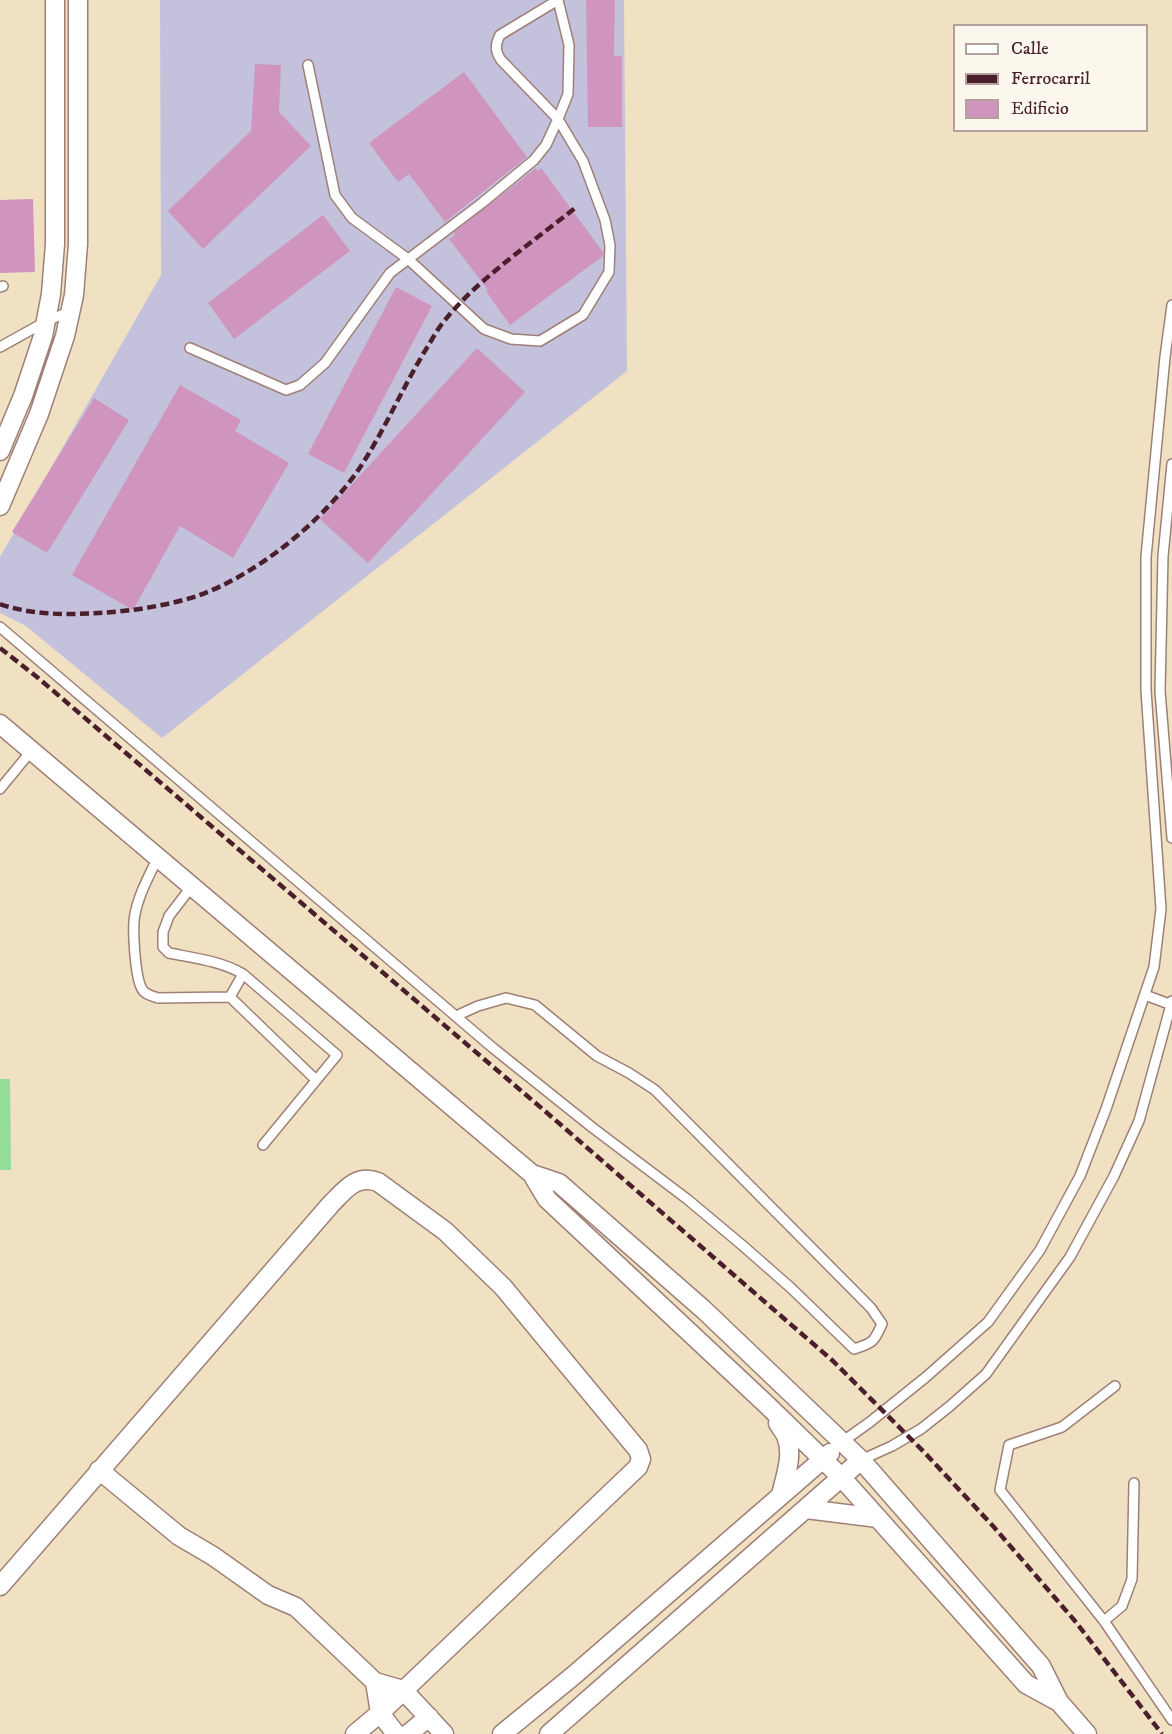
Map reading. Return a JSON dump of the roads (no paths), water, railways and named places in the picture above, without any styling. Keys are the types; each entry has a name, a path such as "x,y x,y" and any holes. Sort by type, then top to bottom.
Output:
{"street":[{"path":"0,451 23,396 43,336 51,294 55,244 55,0"},
{"path":"0,506 39,414 72,310 78,244 78,0"},
{"path":"1,727 32,750 532,1174 547,1199 842,1478 1026,1684 1059,1702"},
{"path":"532,1174 559,1183 704,1311 861,1460 1041,1666 1059,1702 1087,1734"},
{"path":"0,1586 331,1204 356,1181 370,1179 378,1182 445,1231 503,1287 638,1450 640,1459 638,1467 356,1734"},
{"path":"766,1404 786,1436 788,1447 789,1459 781,1495"},
{"path":"502,1734 573,1676 842,1442"},
{"path":"549,1734 861,1460"},
{"path":"99,1470 179,1536 213,1556 268,1595 296,1607 375,1682 403,1690 444,1734"},
{"path":"806,1509 878,1518"},
{"path":"573,1676 591,1699"},
{"path":"375,1682 380,1713 396,1734"},
{"path":"408,1734 429,1717"}],"lane":[{"path":"190,348 286,390 300,385 325,363 390,273 408,259 534,160 546,145 558,119 568,94 569,45 558,0 500,36 496,44 497,53 501,60 558,119 583,161 605,220 610,245 609,272 583,315 540,341 510,339 484,329 408,259 352,218 335,195 308,65"},
{"path":"842,1442 926,1377 988,1322 1040,1250 1080,1176 1106,1109 1154,967 1161,909 1146,690 1146,557 1172,305"},
{"path":"0,347 72,310"},
{"path":"1160,408 1172,410"},
{"path":"1172,464 1163,556 1160,691 1172,838"},
{"path":"0,627 456,1016 593,1128 687,1199 791,1288 854,1349 866,1346 875,1340 882,1324 871,1308 655,1090 629,1072 597,1056 535,1005 506,998 478,1006 456,1016"},
{"path":"0,788 32,750"},
{"path":"158,857 142,891 134,916 138,976 143,991 159,998 230,997 316,1080"},
{"path":"192,886 169,916 163,932 163,947 169,953 235,969 337,1055 263,1145"},
{"path":"230,997 243,974"},
{"path":"861,1460 921,1429 986,1374 1070,1257 1114,1176 1139,1121 1172,1003 1145,995"},
{"path":"1115,1386 1062,1427 1009,1445 1000,1491 1104,1621 1172,1720"},
{"path":"1104,1621 1122,1606 1132,1579 1134,1483"}],"railway":[{"path":"0,604 36,612 61,614 148,608 173,603 220,587 265,560 308,526 344,489 377,439 419,361 445,320 490,275 575,208"},
{"path":"0,648 37,677 546,1112 833,1361 924,1452 993,1526 1075,1621 1162,1734"}]}
